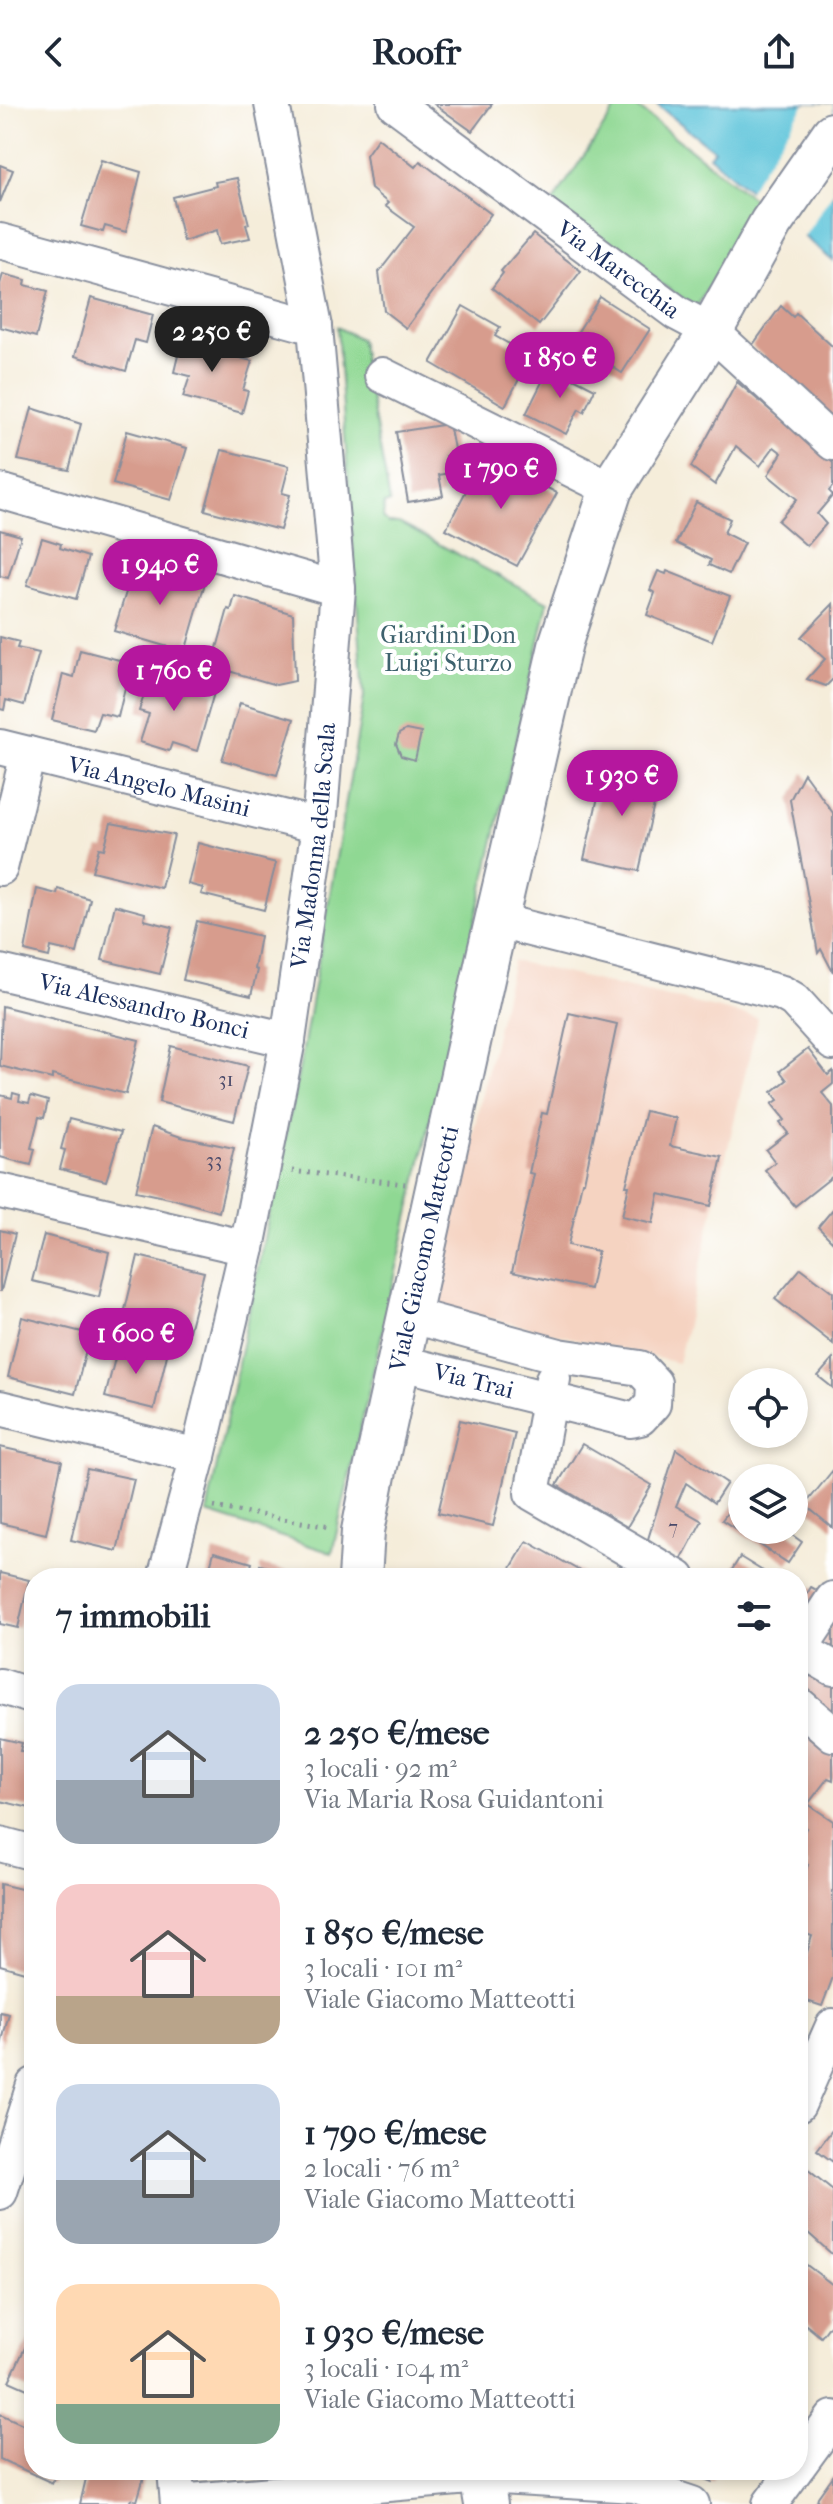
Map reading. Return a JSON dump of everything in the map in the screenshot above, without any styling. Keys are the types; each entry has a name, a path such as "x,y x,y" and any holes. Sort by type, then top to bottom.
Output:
{"main road":[{"name":"Viale Giacomo Matteotti","path":"361,1568 363,1531 398,1362 561,642 611,489 711,331 771,223 833,134"}],"street":[{"name":"Via Madonna della Scala","path":"168,1568 198,1456 247,1248 288,1040 319,826 338,589 315,327 272,104"},
{"name":"Via Marecchia","path":"395,104 677,313 711,331 833,443"},
{"path":"0,241 315,327"},
{"path":"382,375 611,489"},
{"path":"0,491 338,589"},
{"path":"0,868 14,751"},
{"name":"Via Angelo Masini","path":"14,751 319,826"},
{"path":"498,921 782,993 794,1000 833,1043"},
{"name":"Via Alessandro Bonci","path":"0,972 288,1040"},
{"path":"0,1191 247,1248"},
{"name":"Via Trai","path":"398,1362 631,1420 648,1412 653,1404 654,1383 640,1368 559,1356 409,1315"},
{"path":"559,1356 532,1493 661,1568"},
{"path":"0,1408 198,1456"},
{"path":"808,1636 833,1599"},
{"path":"808,1655 833,1668"},
{"path":"0,1686 24,1694"},
{"path":"808,1713 833,1734"},
{"path":"0,1844 24,1850"},
{"path":"808,2076 823,2033"},
{"path":"0,2192 8,2144 24,2108"},
{"path":"808,2452 833,2418"},
{"path":"177,2492 576,2480"},
{"path":"643,2480 692,2504"},
{"path":"770,2504 787,2480"}],"path":[{"path":"263,1168 437,1187"},
{"path":"205,1506 332,1527"}],"shaded area":[{"path":"513,961 758,1018 678,1363 433,1305"}],"green space":[{"path":"619,104 633,104 759,203 696,308 550,206"},
{"name":"Giardini Don Luigi Sturzo","path":"337,327 360,339 390,502 384,504 383,518 388,523 399,523 548,602 332,1553 207,1513 302,1055 364,697"}],"water":[{"path":"656,104 833,104 833,261 709,156 714,150"}],"pier":[{"path":"805,104 833,104 833,192 802,240 747,193"}],"building":[{"path":"434,104 492,104 472,131"},
{"path":"378,138 415,167 420,161 491,214 406,328 384,311 379,272 414,227 385,206 388,203 371,189 366,155"},
{"path":"101,160 141,172 126,232 105,226 103,232 81,226"},
{"path":"0,165 13,170 0,202"},
{"path":"237,178 250,238 220,244 217,230 183,241 173,197 216,186 215,182"},
{"path":"533,234 581,271 539,325 492,288 503,273 501,271"},
{"path":"3,274 26,280 25,285 48,291 36,337 0,327 0,284"},
{"path":"600,297 650,329 622,373 572,341"},
{"path":"91,298 153,315 146,343 135,340 126,371 75,356"},
{"path":"463,306 500,327 495,336 531,356 505,406 431,363"},
{"path":"781,306 793,317 796,313 833,347 833,423 752,346"},
{"path":"184,331 213,339 210,350 252,361 243,390 248,391 242,413 183,397 190,376 174,372"},
{"path":"550,366 595,389 584,412 579,409 566,434 526,414"},
{"path":"737,382 797,433 800,430 833,463 833,486 829,491 833,495 817,514 826,524 807,546 778,521 797,499 768,475 782,453 774,447 760,466 736,446 715,485 691,467"},
{"path":"32,408 81,424 69,470 18,460"},
{"path":"449,424 455,454 446,456 449,473 439,475 443,496 408,502 396,432"},
{"path":"127,431 187,448 171,500 113,484"},
{"path":"222,450 289,466 282,493 290,495 280,530 205,510"},
{"path":"485,455 557,493 517,566 446,529"},
{"path":"696,502 730,519 724,533 744,543 729,574 709,565 711,560 676,543"},
{"path":"0,530 21,536 8,578 0,576"},
{"path":"42,538 88,557 76,599 27,585"},
{"path":"135,563 205,583 185,652 114,631"},
{"path":"658,571 666,574 667,571 730,596 712,641 647,615 655,593 650,590"},
{"path":"235,596 293,614 295,681 276,685 212,666 228,609 231,610"},
{"path":"833,604 833,679 826,686 807,679 825,659 801,637"},
{"path":"0,637 19,642 17,648 39,653 24,705 6,700 4,710 0,709"},
{"path":"80,650 131,663 118,717 100,713 94,730 52,720 63,674 74,677"},
{"path":"151,672 214,693 197,751 172,743 169,751 140,742 149,714 139,711"},
{"path":"240,703 294,719 277,775 222,760"},
{"path":"406,730 421,733 415,760 401,756 396,744 399,734"},
{"path":"605,766 660,778 639,871 584,859"},
{"path":"804,773 833,813 833,972 821,949 818,953 790,800"},
{"path":"111,823 174,835 161,888 92,871 99,848 104,849"},
{"path":"198,843 276,863 264,910 201,894 203,888 188,884"},
{"path":"37,889 57,894 58,889 90,899 77,953 51,947 49,957 25,951"},
{"path":"115,905 145,913 144,920 172,927 160,974 102,960"},
{"path":"197,921 260,936 251,996 183,980"},
{"path":"2,1006 139,1040 126,1094 52,1075 52,1079 0,1066"},
{"path":"569,1013 617,1024 568,1245 598,1251 590,1289 512,1272 534,1174 529,1173 542,1113 547,1114"},
{"path":"171,1046 248,1066 234,1121 159,1102"},
{"path":"808,1049 828,1075 833,1071 833,1084 822,1093 833,1106 833,1176 795,1206 765,1170 775,1162 766,1150 788,1133 780,1123 785,1120 772,1104 778,1100 772,1092 787,1080 780,1071"},
{"path":"13,1093 20,1095 19,1101 29,1103 31,1096 48,1101 44,1118 39,1117 31,1148 35,1149 31,1165 0,1157 0,1095 12,1098"},
{"path":"645,1111 676,1118 670,1146 722,1157 711,1206 659,1194 653,1223 622,1216 629,1186 626,1186"},
{"path":"69,1119 121,1132 106,1181 60,1169 65,1150 61,1149"},
{"path":"152,1127 181,1137 234,1148 219,1212 136,1191"},
{"path":"833,1209 833,1242 818,1227"},
{"path":"0,1230 15,1234 1,1291 0,1291"},
{"path":"44,1235 109,1252 99,1297 32,1281"},
{"path":"138,1256 204,1272 189,1331 124,1314"},
{"path":"801,1268 833,1292 833,1344 775,1299"},
{"path":"22,1317 90,1334 75,1394 8,1377"},
{"path":"119,1343 167,1355 154,1409 105,1397"},
{"path":"833,1359 833,1388 818,1376"},
{"path":"460,1420 515,1433 493,1526 438,1513"},
{"path":"582,1444 652,1485 627,1527 557,1485"},
{"path":"0,1447 62,1461 46,1534 0,1523"},
{"path":"676,1449 727,1483 714,1503 686,1483 676,1506 702,1521 681,1560 648,1539"},
{"path":"87,1469 134,1479 117,1551 71,1540"},
{"path":"833,1470 833,1528 808,1507 808,1501"},
{"path":"527,1541 574,1568 511,1568"},
{"path":"759,1544 801,1544 788,1563"},
{"path":"214,1552 252,1563 251,1568 210,1568"},
{"path":"740,1557 758,1568 733,1568"},
{"path":"0,1573 24,1579 24,1602 18,1628 0,1624"},
{"path":"811,1587 822,1593 808,1615 808,1592"},
{"path":"833,1613 833,1661 819,1653"},
{"path":"818,1665 833,1676 833,1721 808,1701 808,1679"},
{"path":"808,1720 833,1746 833,1780 828,1778 808,1804"},
{"path":"0,1738 22,1743 24,1807 0,1801"},
{"path":"808,1804 833,1821 833,1977 822,2006 808,2001 808,1949 812,1936 808,1935"},
{"path":"0,1884 24,1890 24,1972 0,1965"},
{"path":"0,2012 9,2014 1,2045 0,2045"},
{"path":"833,2129 833,2162 817,2150"},
{"path":"808,2170 833,2190 833,2255 808,2233"},
{"path":"808,2266 833,2285 833,2310 830,2314 833,2321 821,2337 808,2327"},
{"path":"24,2350 24,2388 9,2381"},
{"path":"0,2414 24,2425 24,2470 0,2459"},
{"path":"833,2476 833,2504 816,2504 818,2497"},
{"path":"86,2480 143,2480 137,2501 131,2499 129,2504 80,2504"}]}
